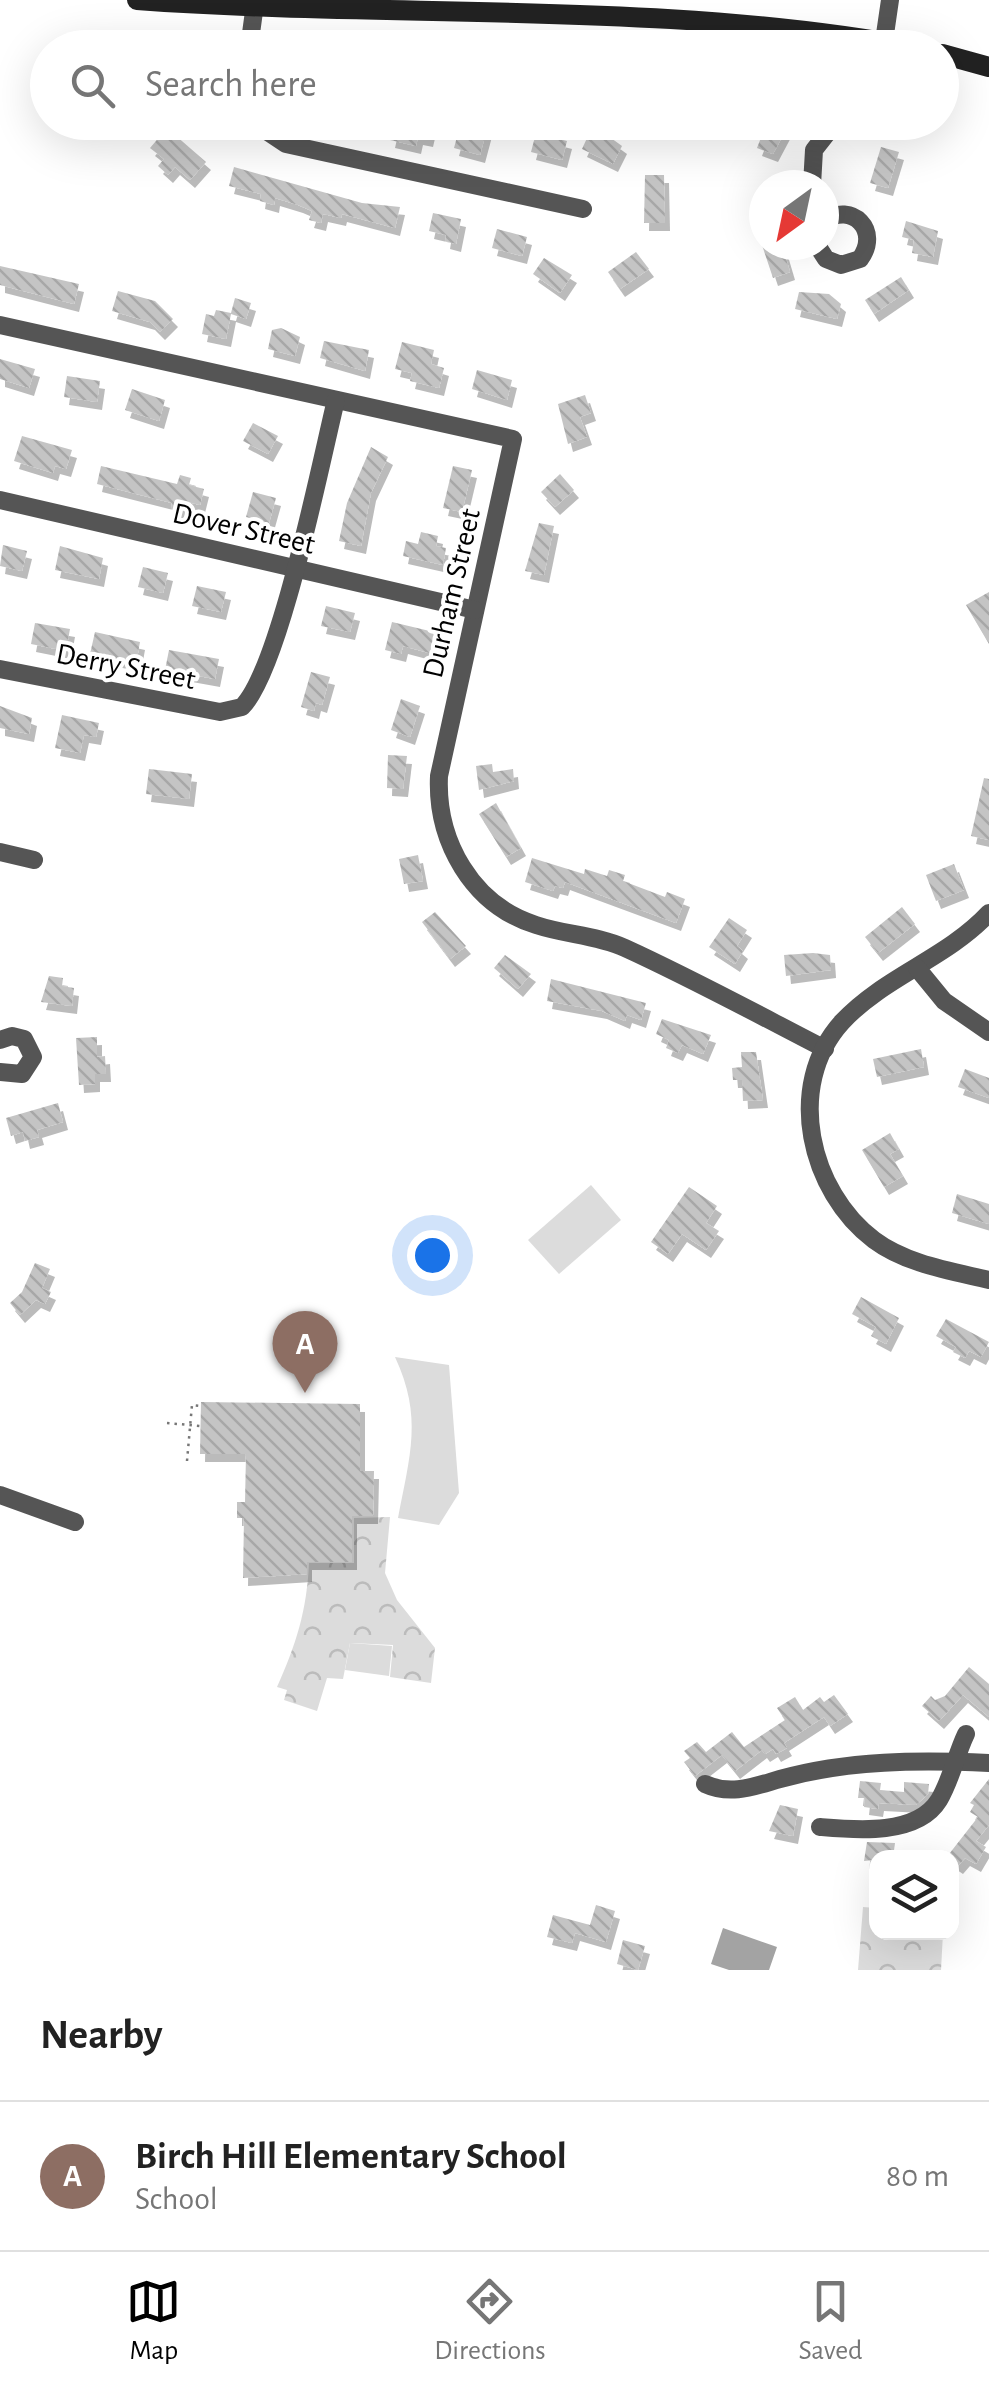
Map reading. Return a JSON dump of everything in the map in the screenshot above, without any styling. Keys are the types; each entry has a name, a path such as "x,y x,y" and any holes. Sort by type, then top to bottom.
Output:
{"main road":[{"path":"137,0 677,7 769,18 824,30"},
{"path":"959,59 989,67"}],"street":[{"path":"886,30 890,0"},
{"path":"252,30 255,4"},
{"path":"276,140 584,209"},
{"path":"813,170 814,150 822,140"},
{"path":"826,260 841,265 856,262 867,249 868,233 859,219 839,214"},
{"name":"Durham Street","path":"0,325 513,439 438,792 449,845 468,876 494,904 530,924 611,942 825,1049"},
{"path":"296,568 336,400"},
{"name":"Dover Street","path":"0,500 475,610"},
{"name":"Derry Street","path":"0,670 220,712 242,707 256,688 296,568"},
{"path":"0,852 34,860"},
{"path":"989,913 960,941 866,999 838,1027 825,1049 812,1095 811,1134 821,1172 842,1208 874,1240 895,1252 989,1280"},
{"path":"917,968 944,1000 989,1032"},
{"path":"0,1040 12,1036 24,1039 33,1057 22,1074 0,1072"},
{"path":"0,1495 75,1522"},
{"path":"820,1828 886,1828 913,1820 937,1804 966,1734"},
{"path":"705,1784 720,1791 743,1790 816,1769 989,1763"}],"path":[{"path":"187,1460 192,1405 201,1406"},
{"path":"167,1423 200,1426"}],"green space":[{"path":"591,1185 621,1220 559,1274 528,1240"},
{"path":"395,1357 449,1365 459,1493 439,1525 398,1518 412,1436 409,1399"},
{"path":"390,1517 385,1573 397,1600 435,1648 431,1683 390,1677 393,1645 350,1643 343,1679 327,1678 317,1711 284,1700 287,1690 277,1687 299,1627 309,1563 354,1563 354,1518"},
{"path":"350,1643 392,1646 389,1676 345,1670"},
{"path":"863,1907 869,1907 869,1940 943,1940 941,1970 858,1970"}],"shaded area":[{"path":"723,1928 777,1947 769,1970 729,1970 711,1964"}],"building":[{"path":"157,140 181,140 206,162 190,180 175,167 168,175 158,166 164,159 150,148"},
{"path":"390,140 417,140 416,146"},
{"path":"456,140 484,140 480,155 454,148"},
{"path":"534,140 567,141 562,160 531,152"},
{"path":"586,140 614,140 622,146 613,164 582,149"},
{"path":"760,140 780,140 773,154 757,148"},
{"path":"881,147 899,152 888,188 870,183"},
{"path":"234,167 362,203 400,207 395,228 342,214 341,218 323,214 321,223 309,220 312,211 298,205 275,198 274,205 260,201 261,194 229,186"},
{"path":"645,175 664,175 665,223 644,223"},
{"path":"433,213 461,219 456,244 445,241 446,235 429,231"},
{"path":"906,221 938,231 933,257 912,253 914,240 902,237"},
{"path":"497,229 527,237 522,256 492,248"},
{"path":"636,252 649,269 620,289 608,272"},
{"path":"544,258 572,275 560,293 533,274"},
{"path":"767,260 786,260 790,272 773,278"},
{"path":"0,266 79,284 74,304 0,285"},
{"path":"901,277 909,290 874,314 865,300"},
{"path":"118,291 155,301 173,319 160,332 150,322 112,311"},
{"path":"799,292 829,294 841,304 837,319 795,309"},
{"path":"235,298 251,303 246,319 231,314 226,339 202,334 206,314 214,316 216,310 231,313"},
{"path":"281,328 300,337 295,356 268,349 272,330"},
{"path":"324,341 369,350 365,371 320,358"},
{"path":"402,342 434,350 431,364 444,368 439,388 410,381 412,373 395,369"},
{"path":"0,359 35,369 29,388 0,379"},
{"path":"477,370 512,380 507,400 472,389"},
{"path":"67,376 100,381 97,402 64,397"},
{"path":"132,389 165,400 159,421 125,410"},
{"path":"585,395 591,413 580,417 587,437 568,444 558,404"},
{"path":"253,423 278,436 268,454 243,441"},
{"path":"22,436 72,450 66,469 55,466 53,473 14,461"},
{"path":"371,447 388,457 371,493 361,546 339,541 347,503"},
{"path":"101,466 177,484 180,475 191,478 189,485 204,489 200,505 184,501 181,511 171,509 172,503 97,484"},
{"path":"453,466 472,470 462,512 443,508"},
{"path":"560,474 574,490 555,507 541,492"},
{"path":"253,492 276,498 269,523 246,517"},
{"path":"539,523 554,526 544,575 525,571"},
{"path":"421,532 438,536 436,546 446,548 443,565 403,556 406,541 418,544"},
{"path":"3,545 27,551 22,571 0,566"},
{"path":"60,546 103,558 99,579 55,570"},
{"path":"143,567 168,573 163,593 138,587"},
{"path":"197,586 226,592 221,612 192,606"},
{"path":"989,592 989,644 966,605"},
{"path":"326,606 355,613 350,632 321,626"},
{"path":"392,622 438,633 433,654 403,646 401,654 385,650"},
{"path":"35,623 70,629 66,651 31,644"},
{"path":"95,632 140,642 136,664 90,654"},
{"path":"169,650 219,659 215,679 165,670"},
{"path":"311,672 330,677 322,705 316,703 314,711 301,707"},
{"path":"401,699 420,706 410,737 391,730"},
{"path":"0,706 32,718 29,734 0,728"},
{"path":"62,715 99,723 96,737 84,735 80,753 55,748"},
{"path":"388,755 407,756 403,789 387,788"},
{"path":"492,764 493,772 513,769 514,781 479,790 476,766"},
{"path":"149,769 192,774 189,799 146,794"},
{"path":"984,778 989,779 989,840 971,836"},
{"path":"496,803 521,848 506,857 479,814"},
{"path":"418,855 423,881 404,884 399,859"},
{"path":"532,858 584,874 585,869 607,876 609,870 625,875 623,881 665,897 667,892 685,899 676,923 565,882 563,888 555,886 553,891 525,882"},
{"path":"954,864 964,890 936,901 926,875"},
{"path":"902,907 915,924 878,953 865,937"},
{"path":"435,912 466,946 450,959 422,922"},
{"path":"729,918 747,930 737,946 743,951 735,964 709,947"},
{"path":"505,955 531,974 518,989 494,968"},
{"path":"784,955 830,955 831,970 786,976"},
{"path":"49,976 63,978 62,986 74,988 72,1006 41,1002"},
{"path":"551,979 646,1003 641,1020 627,1015 625,1021 602,1011 547,1001"},
{"path":"662,1019 711,1035 703,1054 682,1045 678,1053 666,1048 669,1040 656,1034"},
{"path":"97,1037 97,1057 105,1056 106,1074 95,1074 95,1084 79,1085 76,1038"},
{"path":"921,1049 924,1067 877,1077 873,1059"},
{"path":"741,1052 756,1052 763,1100 743,1101 742,1080 733,1080 732,1068 742,1067"},
{"path":"965,1069 989,1078 989,1098 958,1087"},
{"path":"58,1103 63,1122 37,1130 39,1137 25,1141 23,1132 11,1136 6,1118"},
{"path":"890,1133 899,1149 890,1154 903,1176 884,1187 862,1150"},
{"path":"689,1187 717,1206 706,1223 719,1231 706,1250 682,1234 668,1254 651,1242"},
{"path":"957,1194 989,1204 989,1224 952,1213"},
{"path":"35,1263 50,1269 42,1288 51,1292 45,1304 36,1300 20,1315 10,1303 22,1292"},
{"path":"861,1297 899,1318 886,1344 871,1336 876,1327 852,1314"},
{"path":"946,1319 989,1342 981,1357 969,1351 965,1358 953,1352 956,1347 936,1336"},
{"path":"201,1402 360,1404 360,1471 374,1471 373,1516 352,1516 352,1562 307,1562 307,1574 243,1578 244,1518 237,1518 237,1502 245,1502 246,1454 200,1454"},
{"path":"969,1667 989,1684 989,1717 963,1695 939,1721 922,1706 931,1696 935,1700 945,1696"},
{"path":"834,1695 848,1714 830,1726 824,1717 784,1743 787,1748 776,1754 773,1749 765,1754 762,1750 735,1771 722,1755 695,1776 684,1762 690,1758 684,1751 697,1742 706,1752 732,1732 744,1747 785,1720 777,1708 795,1697 803,1710 820,1697 824,1702"},
{"path":"989,1779 989,1825 976,1841 986,1847 976,1864 965,1858 959,1865 959,1850 952,1850 978,1817 970,1812 974,1805 970,1803"},
{"path":"860,1781 881,1783 880,1790 904,1792 904,1782 929,1784 928,1794 916,1805 879,1803 878,1809 864,1807 865,1798 858,1798"},
{"path":"780,1805 798,1809 793,1836 769,1831"},
{"path":"867,1842 895,1843 894,1850 869,1850 869,1860 864,1861"},
{"path":"596,1905 615,1911 606,1942 575,1933 572,1943 547,1937 553,1915 590,1925"},
{"path":"623,1940 645,1946 638,1970 617,1964"}],"place":[{"name":"Birch Hill Elementary School","path":"305,1393"}]}
